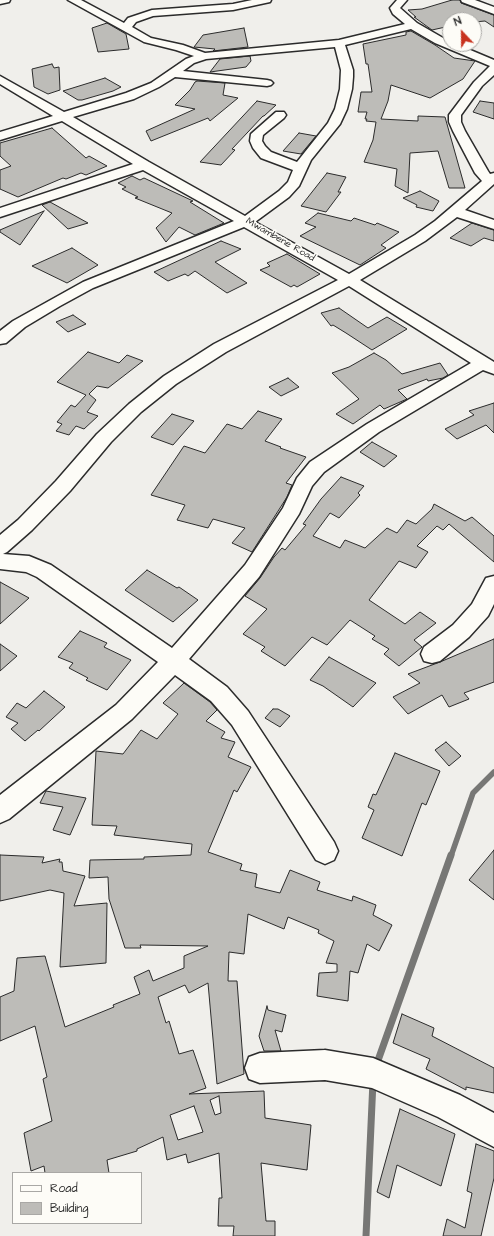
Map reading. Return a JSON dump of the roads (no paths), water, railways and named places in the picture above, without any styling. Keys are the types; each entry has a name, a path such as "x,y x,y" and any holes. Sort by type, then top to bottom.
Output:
{"street":[{"path":"0,1 5,0"},
{"path":"73,0 154,42 179,47 204,56"},
{"path":"126,28 132,20 152,13 233,7 266,0"},
{"path":"402,0 396,8 397,12 413,26 439,41 494,64"},
{"path":"466,0 494,11"},
{"path":"0,136 114,102 135,94 155,85 190,61 204,56 339,42 413,26"},
{"path":"0,339 20,324 54,303 88,285 247,221 284,194 294,183 305,159 334,124 341,109 346,89 347,70 339,42"},
{"path":"0,547 63,486 104,438 135,408 170,380 220,348 350,280 420,238 455,211 492,179 482,173 459,131 455,122 455,115 478,84 494,69"},
{"path":"172,73 267,83"},
{"name":"Mwambene Road","path":"0,79 144,165 247,221 350,280 488,366"},
{"path":"280,115 257,134 256,141 259,148 266,154 301,168"},
{"path":"0,213 144,165"},
{"path":"455,211 494,225"},
{"path":"0,811 124,712 174,661 252,571 292,509 304,483 317,467 338,450 367,432 488,366"},
{"path":"25,524 29,564"},
{"path":"0,561 29,564 44,571 219,694 240,718 325,851"},
{"path":"432,654 460,631 480,610 494,584"},
{"path":"260,1068 325,1065 373,1073 449,1106 494,1131"}],"waterway":[{"path":"451,856 473,793 494,772"},
{"path":"376,1066 451,855"},
{"path":"366,1236 373,1081"}]}
